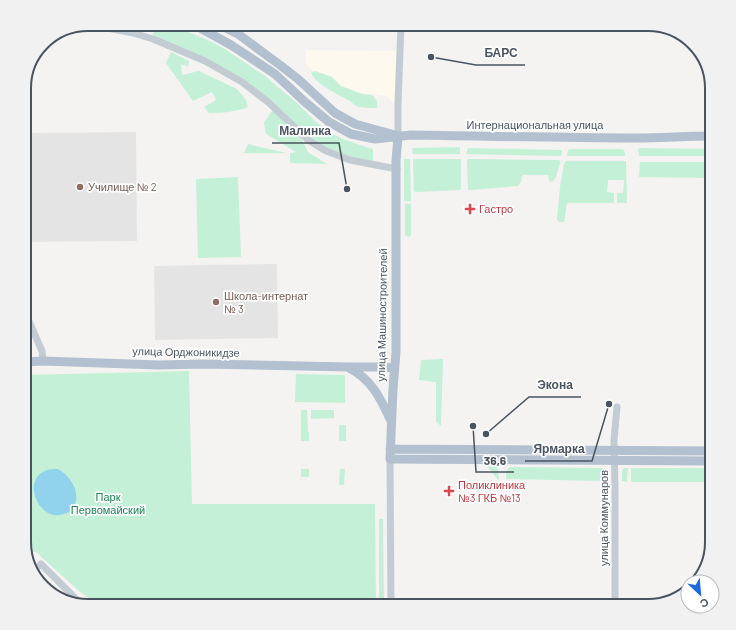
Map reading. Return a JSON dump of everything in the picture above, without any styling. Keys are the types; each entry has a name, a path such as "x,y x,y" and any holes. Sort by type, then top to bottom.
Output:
{"main road":[{"name":"Интернациональная улица","path":"206,31 231,45 275,74 329,122 351,134 375,139 411,135 672,138 705,137"},
{"name":"Интернациональная улица","path":"232,31 298,79 335,113 355,124 398,136"},
{"name":"улица Машиностроителей","path":"390,459 396,354 398,136"},
{"name":"Интернациональная улица","path":"687,138 705,139"},
{"name":"улица Орджоникидзе","path":"31,362 394,368"},
{"path":"348,367 358,373 374,388 391,422"},
{"path":"390,449 705,451"},
{"path":"390,459 705,461"}],"street":[{"path":"123,31 153,39 205,61 242,82 268,102 308,140 326,151 350,160 397,169"},
{"name":"улица Машиностроителей","path":"398,136 401,31"},
{"path":"31,326 42,351 43,361"},
{"name":"улица Коммунаров","path":"615,599 614,440 617,407"},
{"name":"улица Машиностроителей","path":"390,459 390,599"},
{"path":"37,567 41,564 74,597"}],"shaded area":[{"path":"306,50 397,51 395,105 387,96 370,94 363,95 338,86 314,72 306,64"},
{"name":"Училище № 2","path":"136,132 137,241 31,242 31,133"},
{"name":"Школа-интернат № 3","path":"277,264 278,338 155,340 154,266"}],"green space":[{"path":"154,31 186,31 223,48 265,76 297,103 316,122 333,134 345,140 373,149 373,162 360,160 322,146 263,95 152,35"},
{"path":"171,52 189,61 188,67 181,64 182,75 199,71 237,89 246,100 248,107 228,112 209,113 204,107 216,100 212,92 193,101 166,63"},
{"path":"315,71 332,77 341,86 362,94 372,95 377,101 377,108 358,106 333,92 322,85 314,77 311,73"},
{"path":"272,111 278,114 286,122 288,128 301,138 308,152 327,164 290,163 290,153 296,152 266,134 264,122"},
{"path":"248,144 286,153 244,153"},
{"path":"460,147 460,154 413,154 412,148"},
{"path":"468,148 561,150 562,152 561,156 466,154"},
{"path":"622,149 625,156 567,156 568,150"},
{"path":"638,149 705,149 705,156 639,156"},
{"path":"404,159 410,159 411,201 404,201"},
{"path":"413,159 461,159 461,189 414,191"},
{"path":"468,159 558,160 560,163 556,177 551,182 548,175 522,175 521,182 518,186 468,190"},
{"path":"566,161 626,161 627,203 617,203 617,193 623,193 624,180 608,180 607,192 614,193 614,203 567,203 564,222 559,222 557,219 560,187 564,164"},
{"path":"640,162 705,162 705,178 639,177"},
{"path":"238,177 241,257 198,258 196,179"},
{"path":"405,204 411,204 411,235 409,237 405,235"},
{"path":"443,359 441,426 436,422 436,382 419,380 421,360"},
{"name":"Парк Первомайский","path":"189,371 192,504 375,504 376,599 90,599 80,592 36,552 32,552 31,375"},
{"path":"296,374 345,375 345,403 295,402"},
{"path":"301,410 307,410 309,441 301,441"},
{"path":"311,410 334,410 334,418 311,419"},
{"path":"339,425 346,425 346,441 339,441"},
{"path":"487,466 498,469 499,481"},
{"path":"510,467 602,468 602,481 506,479 506,471"},
{"path":"624,468 628,468 627,482 622,481 622,471"},
{"path":"631,468 705,468 705,482 631,482"},
{"path":"301,469 309,469 309,477 301,477"},
{"path":"340,469 345,469 344,485 339,485"},
{"path":"379,519 383,519 384,599 379,599"}],"water":[{"path":"58,469 71,481 76,493 76,499 75,505 69,512 60,515 52,515 40,506 36,499 34,484 37,477 43,472"}],"place":[{"name":"БАРС","path":"431,57"},
{"name":"Училище № 2","path":"80,187"},
{"name":"Малинка","path":"347,189"},
{"name":"Гастро","path":"470,209"},
{"name":"Школа-интернат № 3","path":"216,302"},
{"name":"Ярмарка","path":"609,404"},
{"name":"36,6","path":"473,426"},
{"name":"Экона","path":"486,434"},
{"name":"Поликлиника №3 ГКБ №13","path":"449,491"}]}
